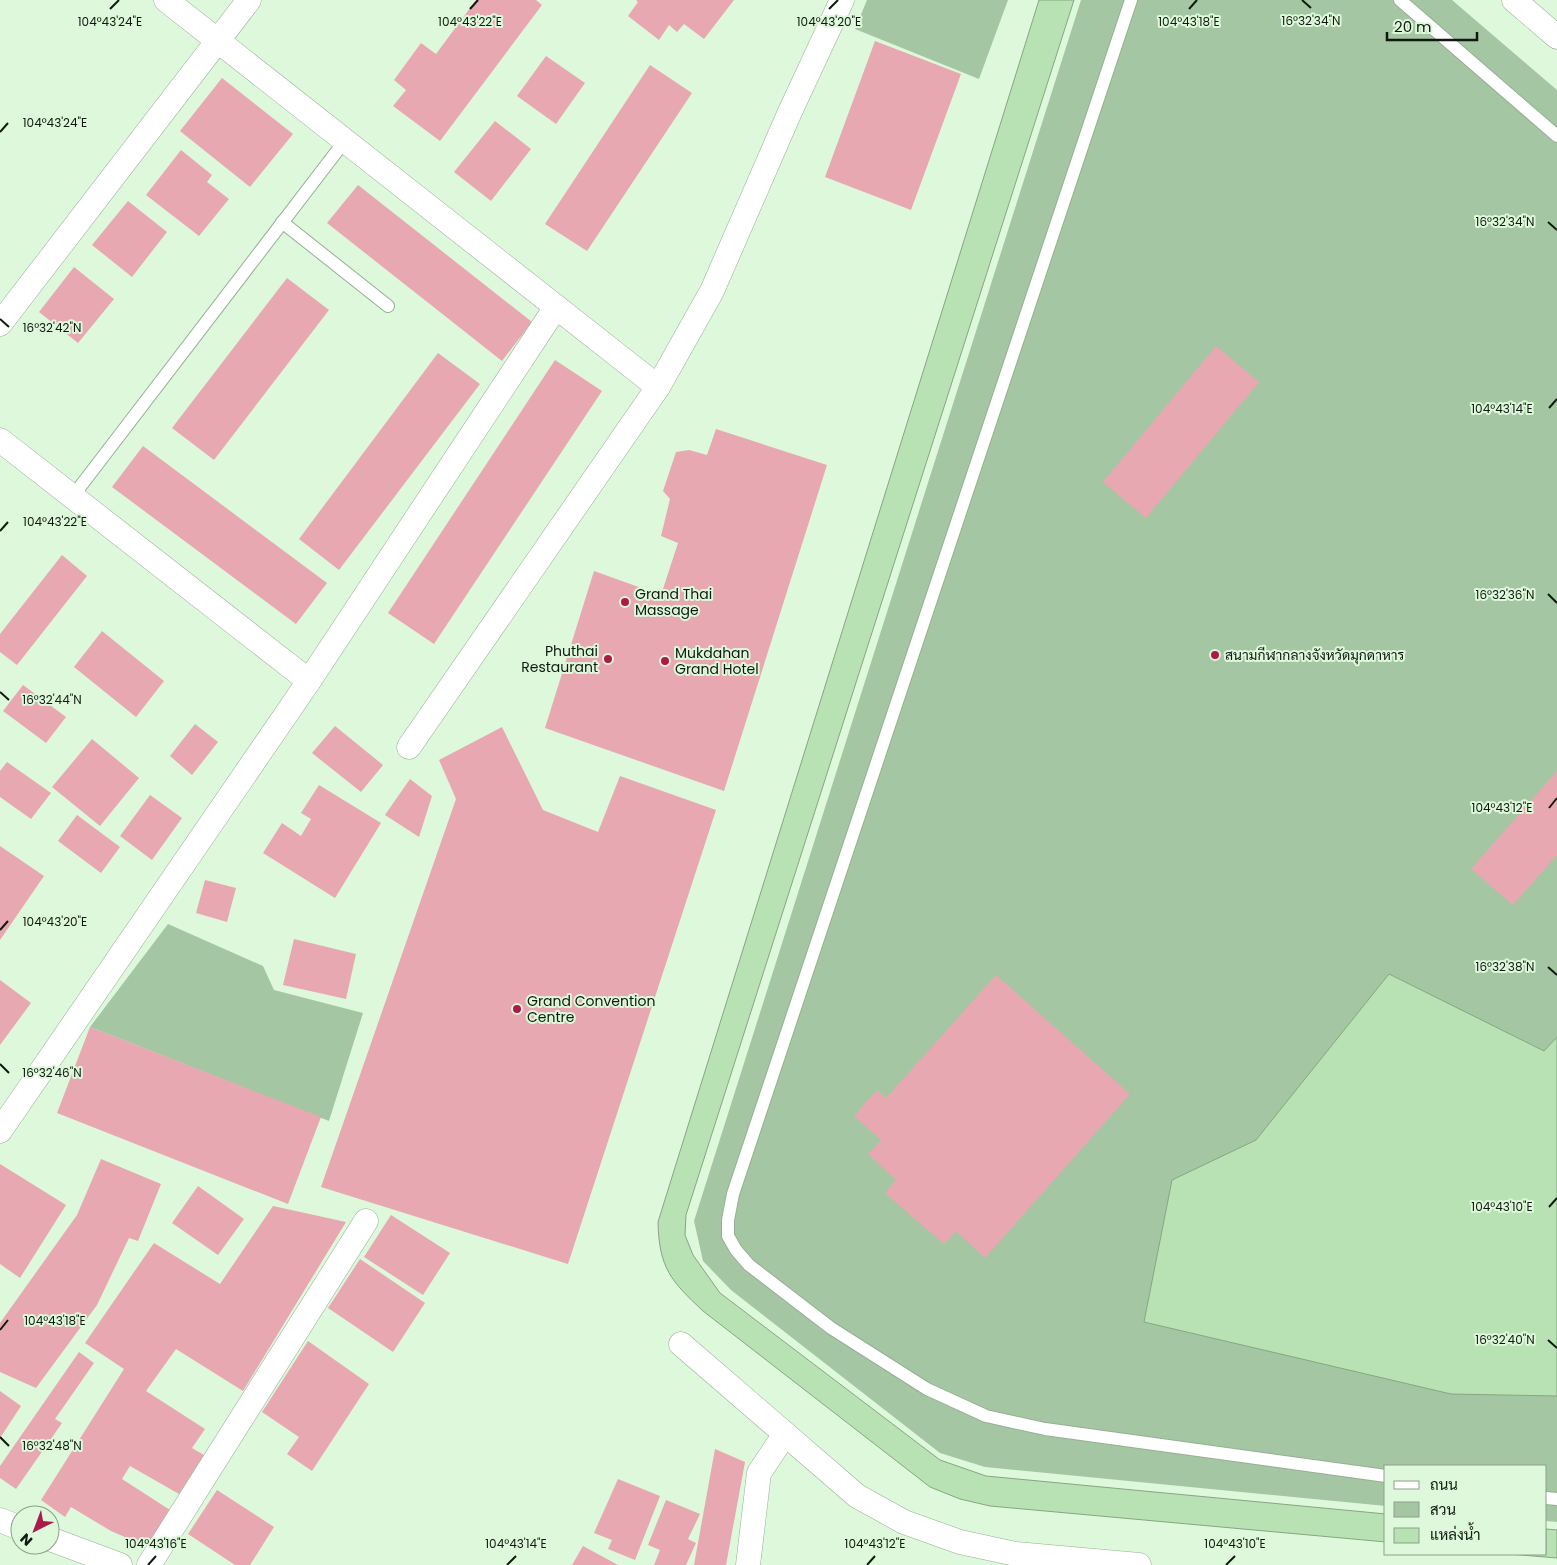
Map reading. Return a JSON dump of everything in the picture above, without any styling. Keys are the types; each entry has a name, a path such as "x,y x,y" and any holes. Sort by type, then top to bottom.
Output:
{"street":[{"path":"166,0 344,142 658,387"},
{"path":"0,324 248,0"},
{"path":"409,747 658,387 712,291 788,114 842,0"},
{"path":"1514,0 1557,37"},
{"path":"0,1131 309,681 556,307"},
{"path":"0,440 309,681"},
{"path":"149,1565 366,1221"},
{"path":"681,1344 857,1496 904,1522 951,1539 1016,1554 1139,1565"},
{"path":"748,1565 759,1473 785,1434"},
{"path":"60,1543 120,1565"}],"lane":[{"path":"1132,0 734,1194 728,1220 728,1236 736,1250 749,1265 831,1328 927,1389 986,1416 1045,1428 1384,1476"},
{"path":"1400,0 1557,136"},
{"path":"73,496 344,142"},
{"path":"282,222 388,306"}],"green space":[{"path":"867,0 1008,0 979,79 855,29"},
{"name":"สนามกีฬากลางจังหวัดมุกดาหาร","path":"1081,0 1452,0 1557,90 1557,1522 1547,1521 1547,1465 1384,1465 1384,1506 985,1467 940,1453 731,1290 703,1261 694,1221"},
{"path":"168,924 263,966 274,990 363,1013 329,1121 90,1027"}],"water":[{"path":"1039,0 1074,0 686,1215 685,1235 693,1255 720,1293 940,1460 986,1476 1384,1514 1384,1542 990,1506 960,1499 930,1487 703,1311 675,1282 669,1272 661,1251 658,1222"},
{"path":"1389,974 1544,1051 1557,1037 1557,1396 1451,1394 1144,1322 1172,1180 1256,1140"},
{"path":"1547,1529 1557,1530 1557,1558 1521,1555 1547,1555"}],"building":[{"path":"476,0 536,0 542,5 440,141 393,106 406,90 394,80 421,43 436,54"},
{"path":"636,0 734,0 704,39 684,24 677,32 669,25 659,40 628,16 638,2"},
{"path":"875,41 961,74 911,210 825,177"},
{"path":"546,56 585,83 556,124 517,96"},
{"path":"650,65 692,93 587,251 545,224"},
{"path":"222,78 293,134 250,187 180,131"},
{"path":"495,121 531,149 491,201 454,172"},
{"path":"181,150 212,175 207,182 229,199 199,236 146,195"},
{"path":"358,185 532,322 502,361 327,223"},
{"path":"128,201 167,232 132,277 92,245"},
{"path":"74,267 114,299 78,343 39,312"},
{"path":"287,278 329,310 214,460 172,428"},
{"path":"1216,346 1259,382 1146,518 1103,482"},
{"path":"438,353 480,384 339,570 299,539"},
{"path":"555,360 602,391 434,644 388,613"},
{"name":"Mukdahan Grand Hotel","path":"716,429 827,465 724,791 545,728 594,571 661,595 678,543 661,536 670,499 663,491 676,452 689,450 707,455"},
{"path":"143,446 327,583 296,624 112,487"},
{"path":"62,555 87,576 17,665 0,652 0,634"},
{"path":"102,631 164,681 136,717 74,667"},
{"path":"23,685 66,717 46,743 3,711"},
{"path":"195,724 218,742 192,775 170,756"},
{"path":"335,726 383,765 361,792 312,753"},
{"name":"Grand Convention Centre","path":"502,727 543,810 598,832 620,776 716,810 568,1264 321,1187 456,799 439,760"},
{"path":"92,739 139,778 100,826 52,787"},
{"path":"7,762 51,793 31,819 0,797 0,771"},
{"path":"1557,771 1557,855 1513,905 1471,869"},
{"path":"410,779 432,796 419,837 385,815"},
{"path":"319,785 381,823 335,898 263,853 282,823 301,836 311,819 301,813"},
{"path":"150,795 182,818 152,860 120,836"},
{"path":"77,815 120,847 101,873 58,841"},
{"path":"0,846 44,876 0,940"},
{"path":"205,880 236,888 227,922 196,913"},
{"path":"294,939 356,954 346,999 283,985"},
{"path":"996,975 1130,1094 985,1258 956,1231 944,1244 885,1193 896,1180 868,1154 881,1140 854,1116 877,1090 886,1098"},
{"path":"0,980 31,1003 0,1045"},
{"path":"90,1027 321,1117 288,1204 57,1113"},
{"path":"101,1159 161,1184 138,1241 129,1238 97,1305 36,1388 0,1372 0,1323 77,1215"},
{"path":"0,1164 66,1205 20,1278 0,1264"},
{"path":"198,1186 244,1219 218,1255 172,1223"},
{"path":"273,1206 346,1222 243,1391 176,1349 146,1391 205,1429 192,1448 204,1455 179,1494 130,1466 122,1479 170,1510 148,1547 111,1531 71,1507 65,1517 60,1513 60,1505 48,1505 41,1500 124,1369 85,1343 154,1243 220,1284"},
{"path":"391,1215 450,1253 423,1295 364,1257"},
{"path":"360,1259 425,1303 393,1352 328,1308"},
{"path":"308,1341 369,1384 312,1471 287,1454 299,1437 262,1412"},
{"path":"79,1352 94,1363 55,1419 62,1423 16,1489 0,1478 0,1466"},
{"path":"0,1391 21,1406 0,1438"},
{"path":"715,1449 745,1462 726,1565 694,1565"},
{"path":"618,1479 660,1496 635,1560 608,1549 612,1540 594,1533"},
{"path":"217,1490 274,1527 250,1565 235,1565 188,1534"},
{"path":"666,1500 700,1514 688,1539 696,1543 686,1565 654,1565 660,1550 648,1545"},
{"path":"583,1546 618,1565 572,1565"}],"place":[{"name":"Grand Thai Massage","path":"625,602"},
{"name":"สนามกีฬากลางจังหวัดมุกดาหาร","path":"1215,655"},
{"name":"Phuthai Restaurant","path":"608,659"},
{"name":"Mukdahan Grand Hotel","path":"665,661"},
{"name":"Grand Convention Centre","path":"517,1009"}]}
